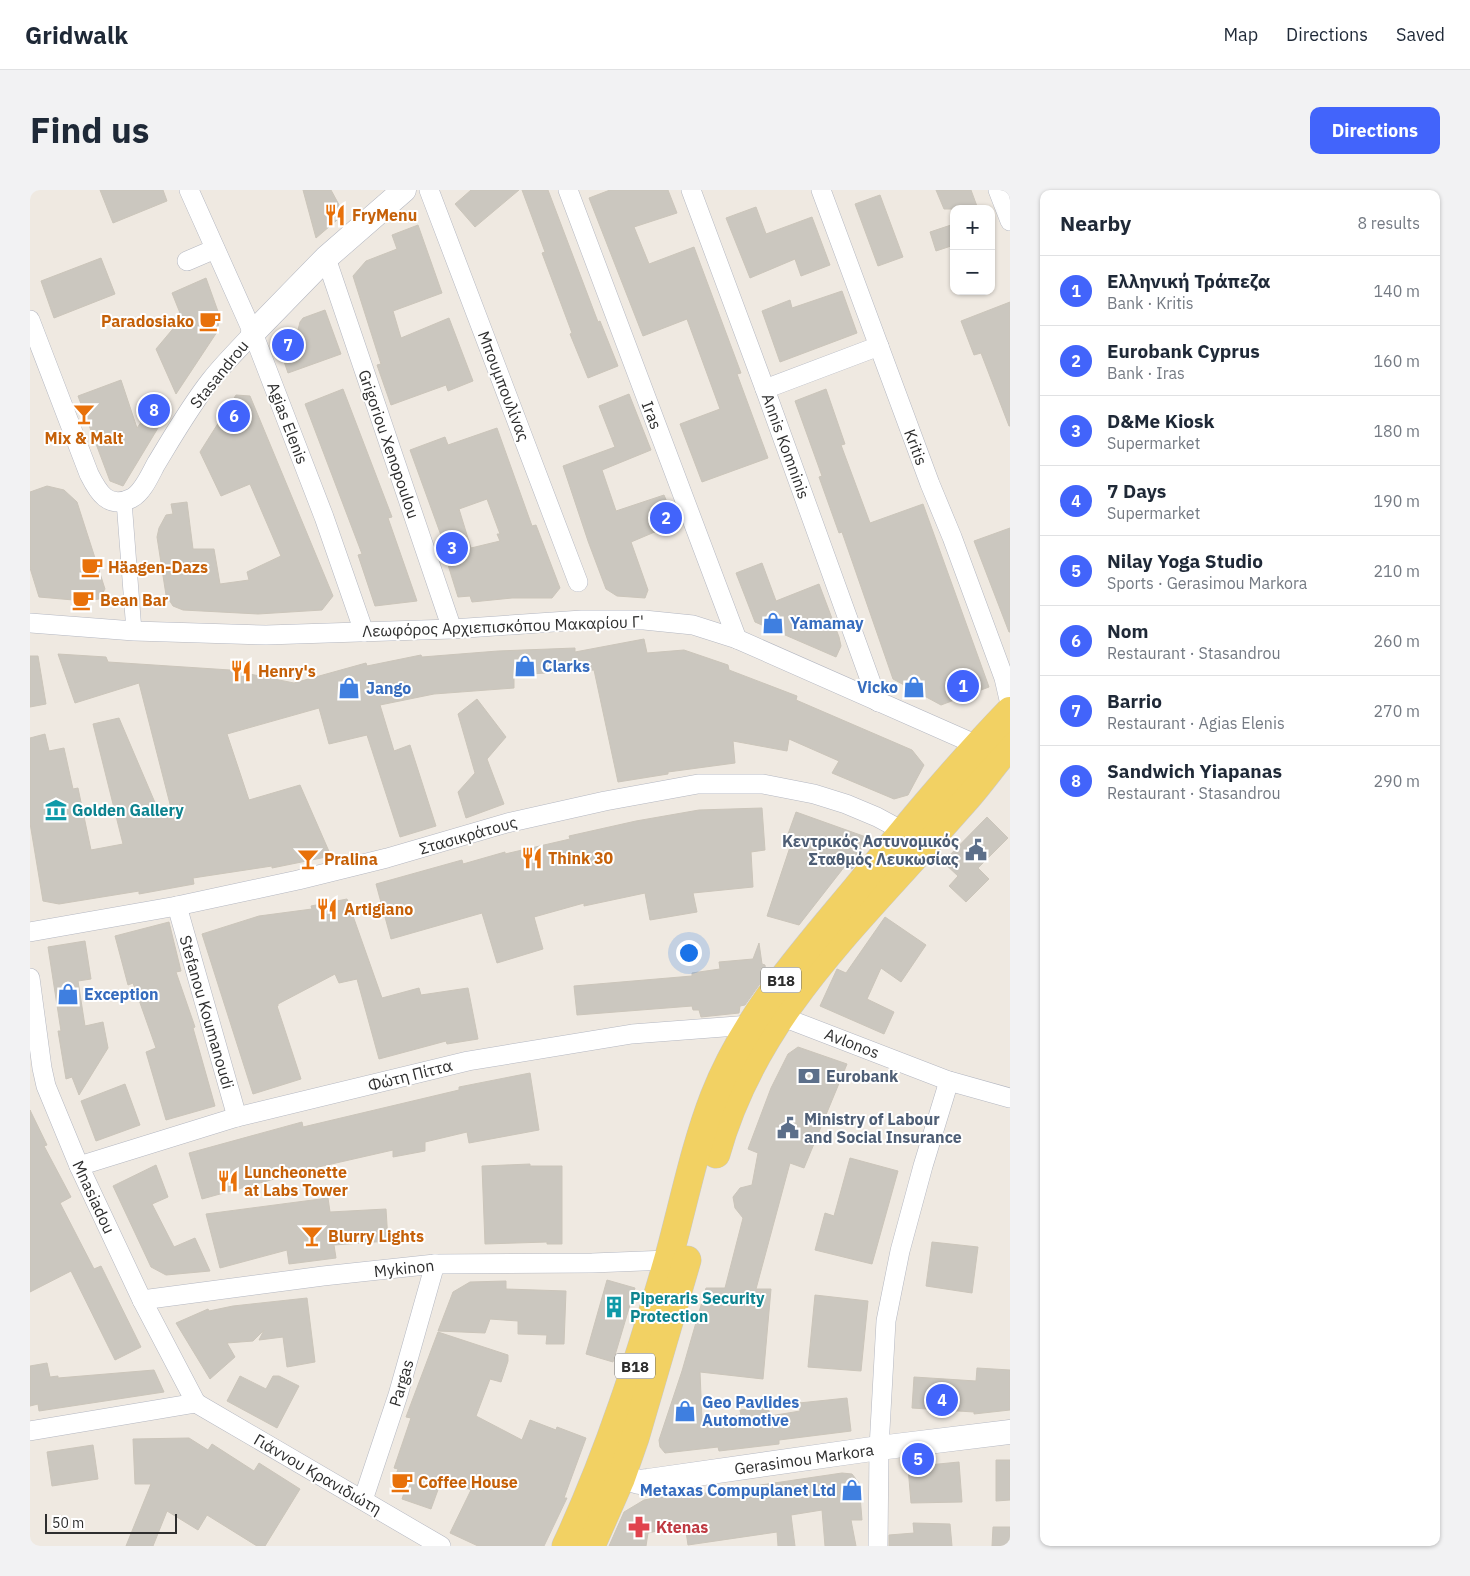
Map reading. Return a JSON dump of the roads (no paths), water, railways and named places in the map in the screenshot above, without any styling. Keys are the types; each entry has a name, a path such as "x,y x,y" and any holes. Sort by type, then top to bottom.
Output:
{"main road":[{"name":"B18","path":"566,1546 634,1438 675,1304 720,1136 738,1092 762,1044 780,1016 822,962 968,797 1000,750 1010,711"},
{"name":"B18","path":"591,1546 610,1474 623,1406 668,1260 698,1147 714,1096 750,1025 788,970 903,831 1000,750"}],"street":[{"name":"Agias Elenis","path":"189,190 253,333 324,517 364,632"},
{"name":"Stasandrou","path":"124,501 138,494 180,422 211,380 253,333 326,258 404,190"},
{"name":"Μπουμπουλίνας","path":"430,190 578,582"},
{"name":"Iras","path":"568,190 734,633"},
{"name":"Annis Komninis","path":"692,190 766,389 878,702"},
{"name":"Kritis","path":"821,190 1004,678 1010,704"},
{"path":"998,190 1010,221"},
{"path":"187,261 215,248"},
{"name":"Grigoriou Xenopoulou","path":"326,258 452,629"},
{"path":"30,320 77,446 97,491 109,500 124,501 134,631"},
{"path":"766,389 879,346"},
{"name":"Λεωφόρος Αρχιεπισκόπου Μακαρίου Γ'","path":"30,623 134,631 266,635 452,629 582,620 675,622 734,633 878,702 1000,750"},
{"name":"Στασικράτους","path":"30,932 177,906 298,880 388,858 516,821 605,801 698,784 763,784 814,794 846,804 903,831"},
{"name":"Stefanou Koumanoudi","path":"177,906 237,1118"},
{"name":"Mnasiadou","path":"30,978 46,1086 79,1166 142,1300 196,1403"},
{"name":"Avlonos","path":"780,1016 950,1081 1010,1098"},
{"name":"Φώτη Πίττα","path":"79,1166 237,1118 468,1061 632,1034 750,1025"},
{"path":"878,1546 879,1448 886,1321 900,1251 923,1166 950,1081"},
{"name":"Mykinon","path":"142,1300 435,1264 592,1263 668,1260"},
{"name":"Pargas","path":"363,1500 398,1395 435,1264"},
{"path":"30,1431 196,1403"},
{"name":"Γιάννου Κρανιδιώτη","path":"196,1403 441,1546"},
{"name":"Gerasimou Markora","path":"610,1474 639,1482 879,1448 1010,1432"}],"place":[{"name":"FryMenu","path":"335,215"},
{"name":"Paradosiako","path":"210,321"},
{"name":"Barrio","path":"288,345"},
{"name":"Sandwich Yiapanas","path":"154,410"},
{"name":"Mix & Malt","path":"84,414"},
{"name":"Nom","path":"234,416"},
{"name":"Eurobank Cyprus","path":"666,518"},
{"name":"D&Me Kiosk","path":"452,548"},
{"name":"Häagen-Dazs","path":"92,567"},
{"name":"Bean Bar","path":"83,600"},
{"name":"Yamamay","path":"773,623"},
{"name":"Clarks","path":"525,666"},
{"name":"Henry's","path":"241,671"},
{"name":"Ελληνική Τράπεζα","path":"963,686"},
{"name":"Vicko","path":"914,687"},
{"name":"Jango","path":"349,688"},
{"name":"Golden Gallery","path":"56,810"},
{"name":"Κεντρικός Αστυνομικός Σταθμός Λευκωσίας","path":"976,850"},
{"name":"Think 30","path":"532,858"},
{"name":"Pralina","path":"308,859"},
{"name":"Artigiano","path":"327,909"},
{"name":"Exception","path":"68,994"},
{"name":"Eurobank","path":"809,1076"},
{"name":"Ministry of Labour and Social Insurance","path":"788,1128"},
{"name":"Luncheonette at Labs Tower","path":"228,1181"},
{"name":"Blurry Lights","path":"312,1236"},
{"name":"Piperaris Security Protection","path":"614,1307"},
{"name":"7 Days","path":"942,1400"},
{"name":"Geo Pavlides Automotive","path":"685,1411"},
{"name":"Nilay Yoga Studio","path":"918,1459"},
{"name":"Coffee House","path":"402,1482"},
{"name":"Metaxas Compuplanet Ltd","path":"852,1490"},
{"name":"Ktenas","path":"639,1527"}]}
